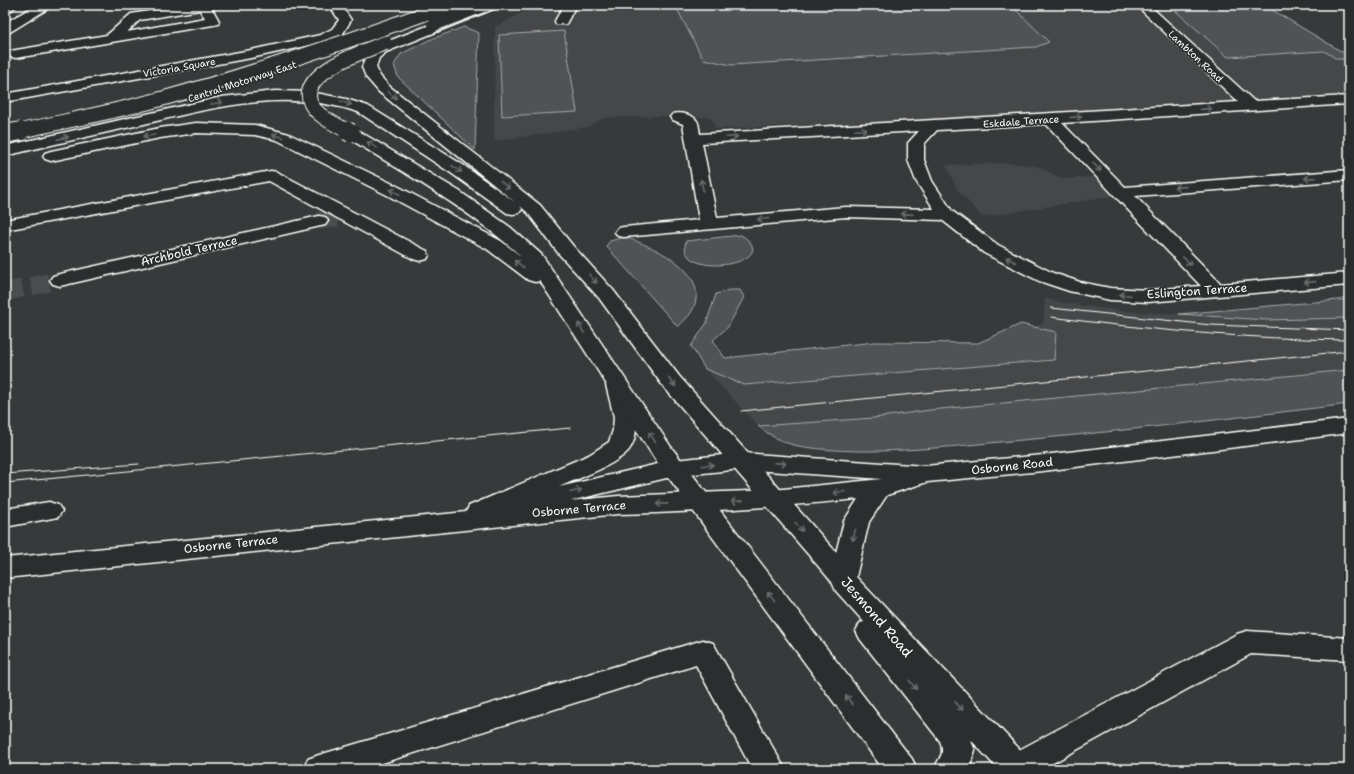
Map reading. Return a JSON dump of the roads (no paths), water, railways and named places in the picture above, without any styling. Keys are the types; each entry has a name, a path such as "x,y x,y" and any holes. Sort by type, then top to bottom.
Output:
{"main road":[{"path":"5,9 11,5"},
{"path":"5,29 45,5"},
{"name":"Victoria Square","path":"5,98 251,54 324,38 337,32 345,20 335,5"},
{"name":"Central Motorway East","path":"13,139 202,87 282,63 449,5"},
{"name":"Central Motorway East","path":"13,139 188,98 459,12 475,5"},
{"path":"483,5 351,56 329,68 315,79 309,91 310,103 318,112 453,195 504,231 535,259 561,297 616,385 700,503 901,769"},
{"path":"492,5 381,49 373,57 369,67 373,77 384,89 534,209 566,250"},
{"path":"561,21 570,5"},
{"name":"Lambton Road","path":"1142,5 1250,106"},
{"path":"16,54 213,21 204,6"},
{"path":"5,151 13,139 222,102 254,97 284,95 330,98 346,102 363,109 457,169 514,209 566,250"},
{"name":"Eskdale Terrace","path":"693,139 933,126 1349,100"},
{"path":"678,117 690,122 709,224"},
{"path":"1050,119 1216,290"},
{"path":"933,126 916,143 916,160 924,181 946,215"},
{"path":"5,165 160,133 196,128 255,130 283,137 393,191 494,245 561,297"},
{"path":"1121,192 1349,175"},
{"path":"5,225 271,176 420,255"},
{"path":"624,232 846,212 946,215"},
{"name":"Eslington Terrace","path":"946,215 991,249 1046,278 1076,287 1110,294 1148,296 1349,279"},
{"name":"Archbold Terrace","path":"60,280 319,221"},
{"name":"Jesmond Road","path":"566,250 606,294 671,381 773,499 903,647 1018,768"},
{"path":"457,520 596,461 619,446 625,430 625,417 616,385"},
{"name":"Osborne Road","path":"675,468 741,461 925,474 1043,463 1349,426"},
{"name":"Osborne Terrace","path":"457,520 675,468"},
{"name":"Osborne Terrace","path":"5,568 457,520 618,505 773,499 878,489 925,474"},
{"path":"878,489 857,521 845,580 853,606 860,620 952,734 960,750 956,764 950,769"},
{"path":"5,518 49,511"},
{"path":"1018,768 1048,750 1247,642 1349,649"},
{"path":"319,769 703,651 769,769"}],"tunnel":[{"path":"319,221 347,215"},
{"path":"5,292 60,280"}],"tram line":[{"path":"1051,308 1211,325 1349,330"},
{"path":"1051,317 1125,326 1237,336 1349,340"},
{"path":"741,411 1349,351"},
{"path":"5,483 570,428"},
{"path":"5,474 139,464"}]}
